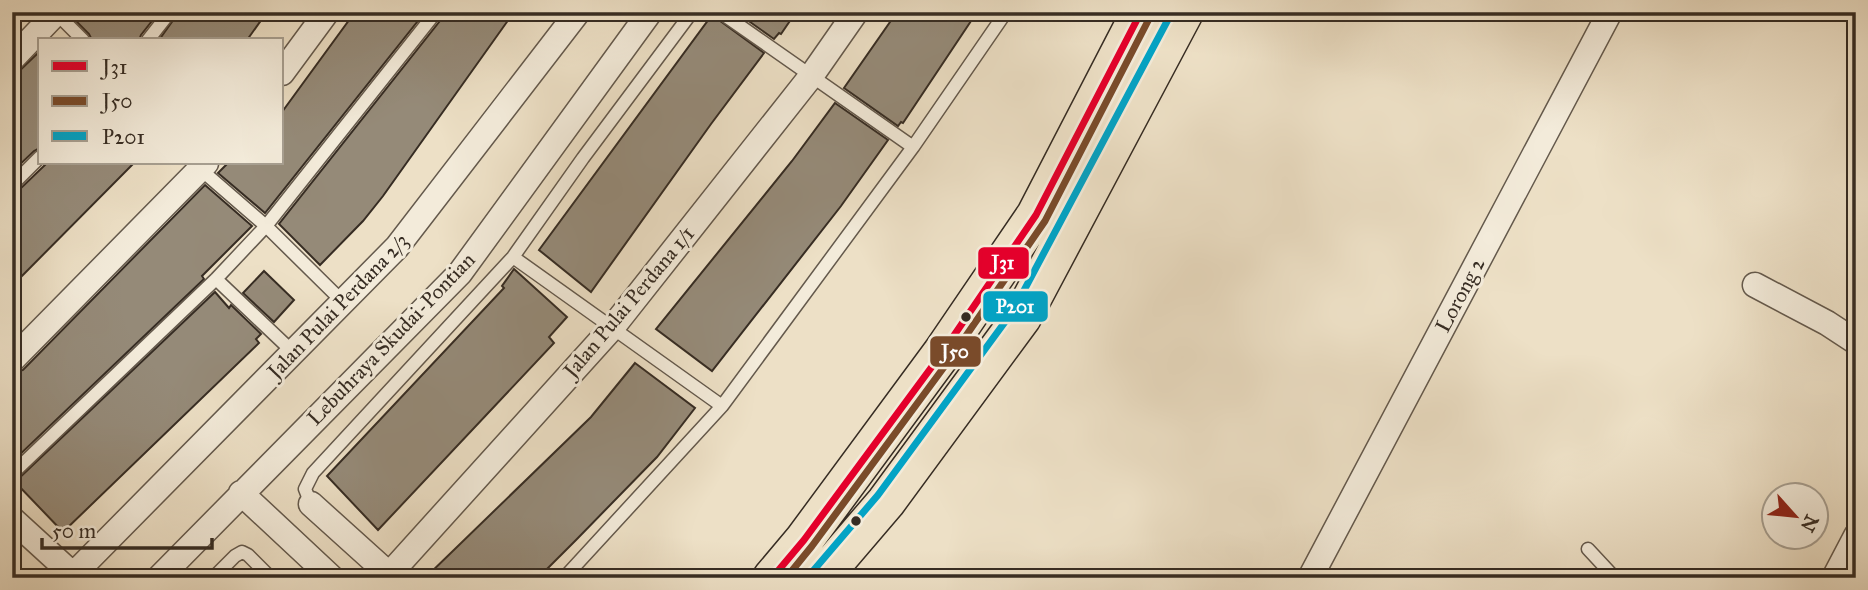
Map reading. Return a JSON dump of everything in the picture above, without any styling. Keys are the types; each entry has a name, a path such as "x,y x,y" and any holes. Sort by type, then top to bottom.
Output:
{"highway":[{"path":"772,578 804,540 943,353 1036,215 1141,12"},
{"path":"821,578 886,502 1022,317 1184,12"}],"street":[{"path":"284,70 327,12"},
{"name":"Lebuhraya Skudai-Pontian","path":"159,578 460,273 650,12"},
{"name":"Jalan Pulai Perdana 1/1","path":"390,576 612,328 812,75 856,12"},
{"name":"Lorong 2","path":"1310,578 1611,12"},
{"path":"12,59 57,13"},
{"name":"Jalan Pulai Perdana 2/3","path":"12,519 70,572 75,573 397,247 572,14"},
{"path":"12,360 200,165"},
{"path":"1755,285 1827,323 1856,342"},
{"path":"241,493 332,578"},
{"path":"312,504 390,576"},
{"path":"1834,578 1856,537"}],"lane":[{"path":"150,38 170,12"},
{"path":"12,474 216,279 266,226 436,12"},
{"path":"312,504 305,489 313,473 513,257 692,12"},
{"path":"720,12 913,147"},
{"path":"564,578 722,406 913,147 1006,12"},
{"path":"57,13 81,38"},
{"path":"12,185 38,159"},
{"path":"200,165 344,303"},
{"path":"513,257 722,406"},
{"path":"216,279 294,353"},
{"path":"1588,549 1615,578"},
{"path":"213,578 234,556 242,552 271,578"}],"building":[{"path":"86,12 159,12 140,38 91,38 77,22"},
{"path":"179,12 267,12 248,38 160,38"},
{"path":"355,12 425,12 265,213 218,173 227,164 284,164 284,109"},
{"path":"445,12 514,12 383,196 320,265 279,224"},
{"path":"736,12 796,12 781,34 774,39"},
{"path":"897,12 977,12 903,123 898,126 844,88"},
{"path":"712,15 764,53 591,292 539,250"},
{"path":"38,53 38,149 12,172 12,78"},
{"path":"835,103 888,140 841,206 712,371 656,329 792,161"},
{"path":"46,164 133,164 12,286 12,194"},
{"path":"205,185 252,226 202,276 204,279 12,462 12,374 23,370"},
{"path":"514,269 567,317 549,337 554,343 378,530 327,476 504,288 502,286"},
{"path":"264,271 294,300 274,322 243,293"},
{"path":"215,292 229,308 231,305 261,334 256,339 259,343 63,532 15,482"},
{"path":"635,363 695,408 657,457 576,540 538,578 425,578 591,417"}],"transit line":[{"name":"J31","path":"772,578 804,540 942,353 1036,215 1141,12"},
{"name":"P201","path":"813,571 878,495 1013,311 1172,12"},
{"name":"J50","path":"786,578 950,359 1045,221 1150,17"}]}
